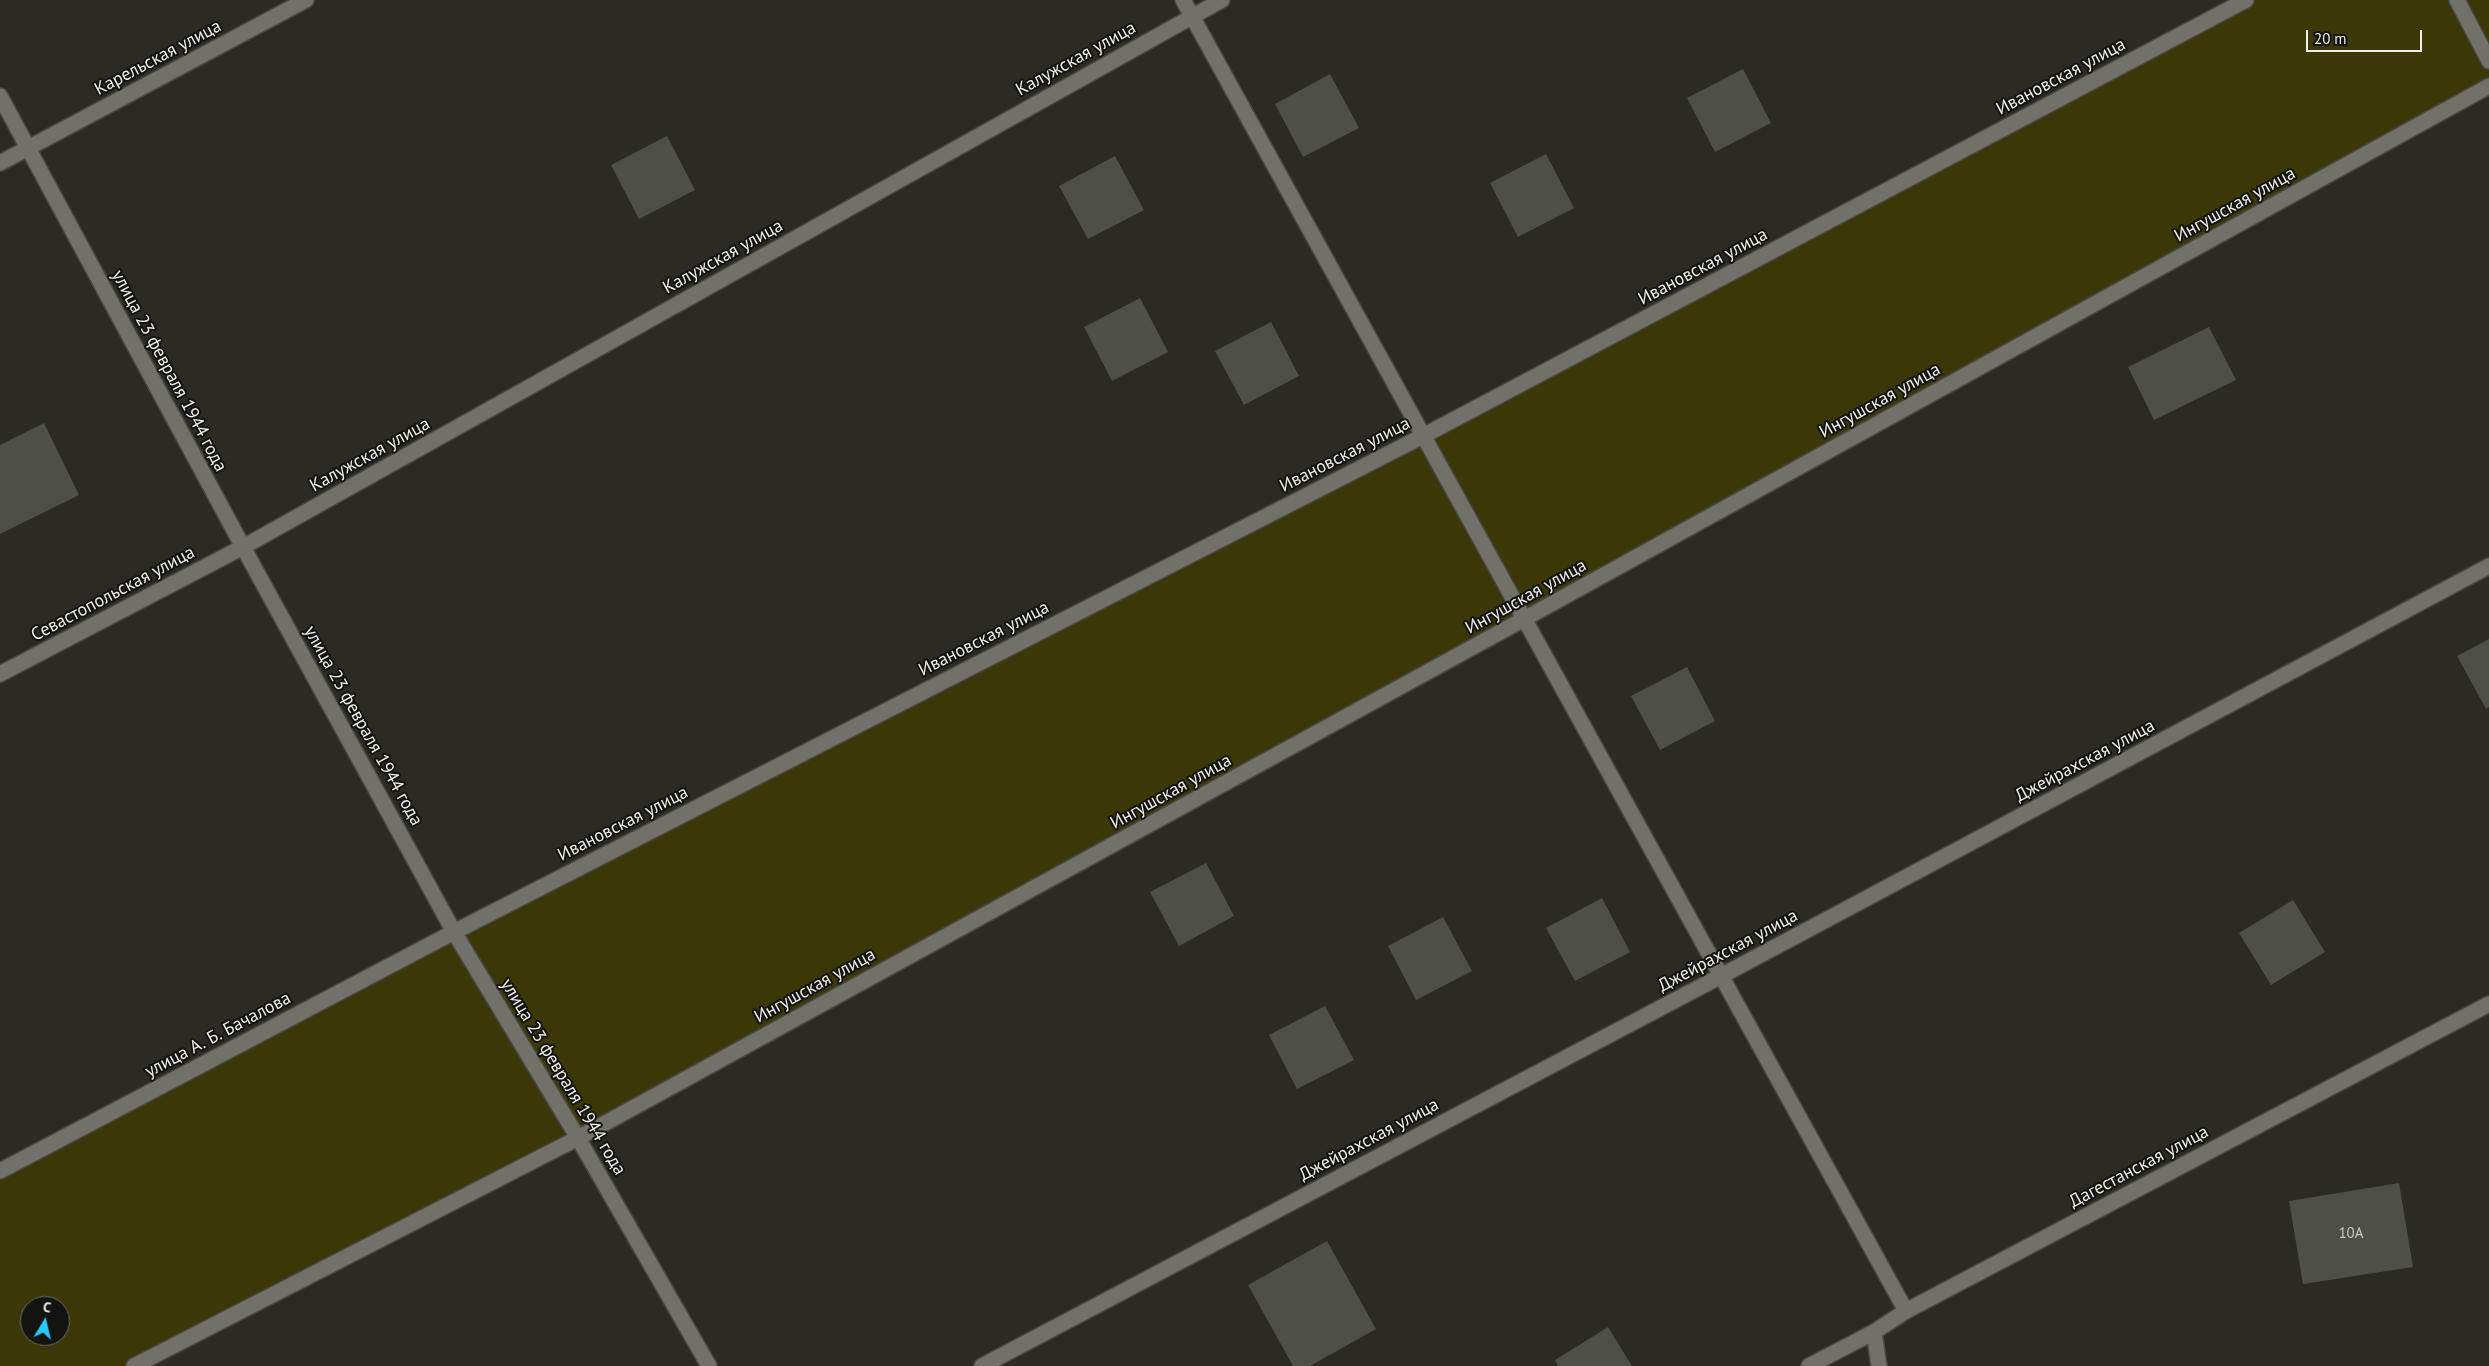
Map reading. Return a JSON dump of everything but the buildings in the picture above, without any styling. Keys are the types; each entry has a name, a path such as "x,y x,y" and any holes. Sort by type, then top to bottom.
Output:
{"street":[{"name":"Карельская улица","path":"0,163 306,0"},
{"path":"1183,0 1906,1311"},
{"name":"Калужская улица","path":"243,547 1222,0"},
{"name":"Ивановская улица","path":"454,932 1423,436 2246,0"},
{"path":"2456,0 2489,61"},
{"name":"Ингушская улица","path":"134,1366 578,1138 1524,619 2489,86"},
{"name":"улица 23 февраля 1944 года","path":"0,96 243,547 454,932 578,1138 709,1366"},
{"name":"Севастопольская улица","path":"0,674 243,547"},
{"name":"Джейрахская улица","path":"982,1366 1721,976 2489,566"},
{"name":"улица А. Б. Бачалова","path":"0,1171 454,932"},
{"name":"Дагестанская улица","path":"1809,1366 1874,1332 1906,1311 2489,1004"},
{"path":"1874,1332 1879,1366"}],"shaded area":[{"path":"2246,0 2489,0 2489,86 149,1366 0,1366 0,1171"}]}
